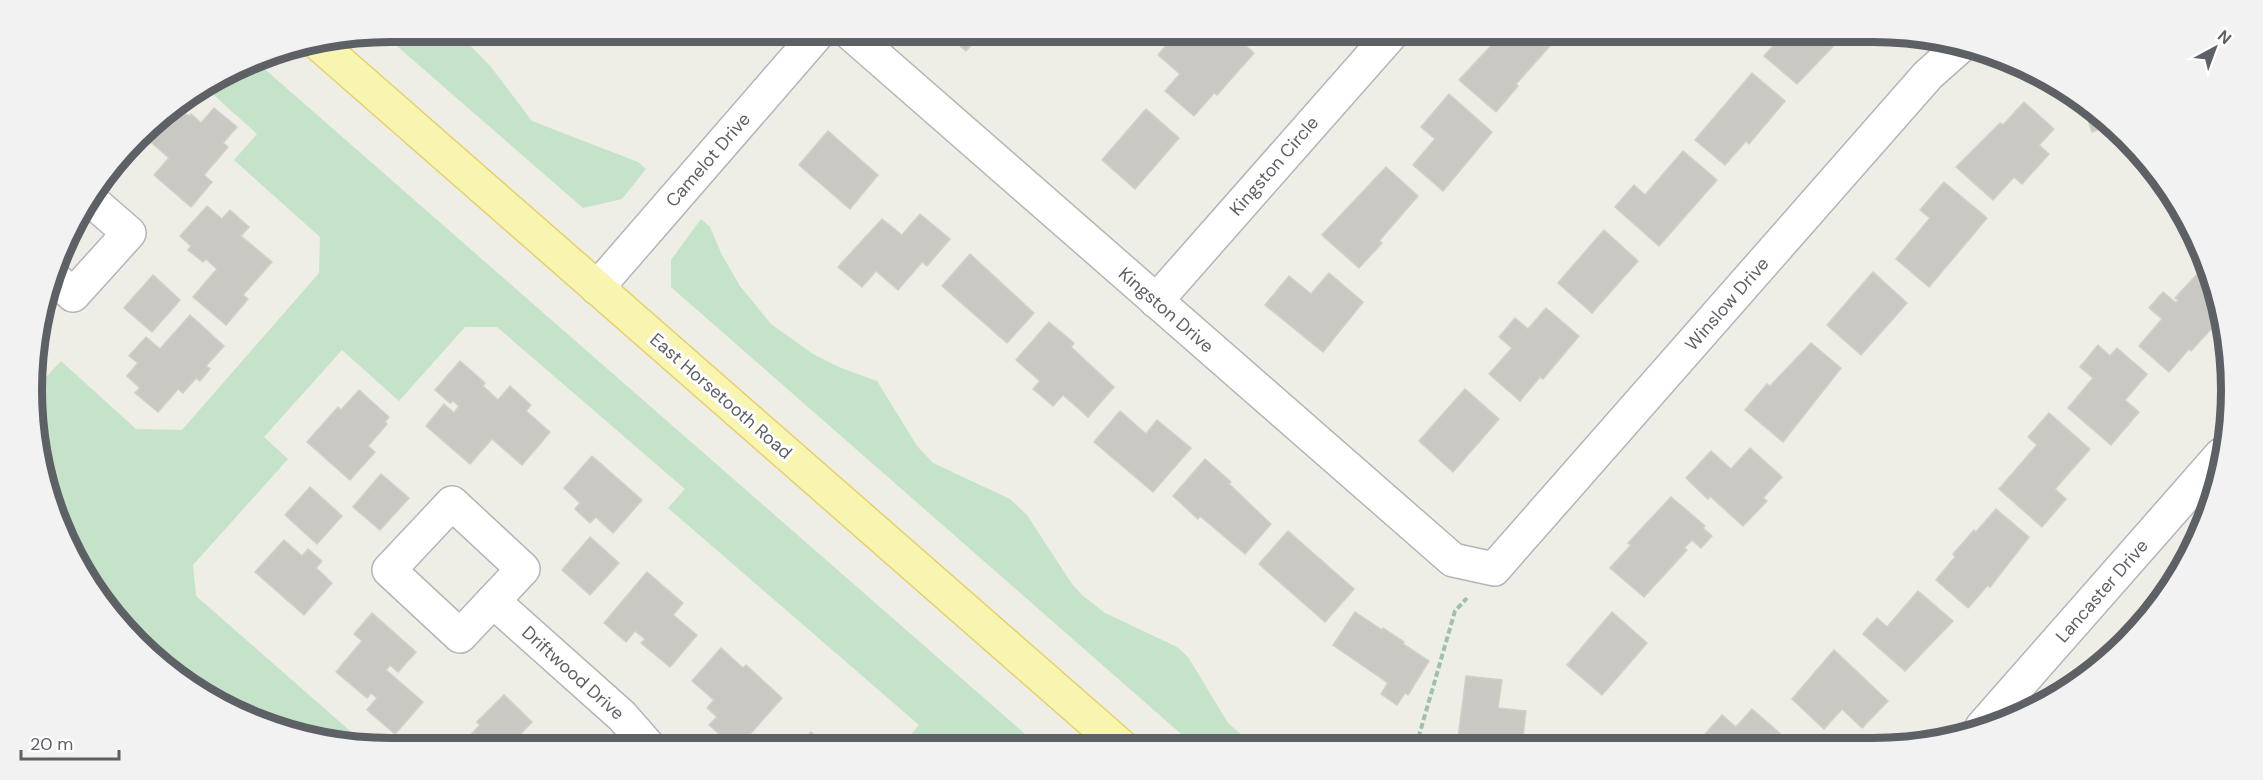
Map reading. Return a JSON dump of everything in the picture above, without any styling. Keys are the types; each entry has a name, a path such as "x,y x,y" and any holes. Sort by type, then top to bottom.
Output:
{"main road":[{"name":"East Horsetooth Road","path":"324,49 1112,738"}],"street":[{"name":"Camelot Drive","path":"597,288 810,42"},
{"name":"Kingston Drive","path":"860,42 1452,560 1494,569"},
{"name":"Kingston Circle","path":"1156,301 1384,42"},
{"name":"Winslow Drive","path":"1494,569 1928,75 1955,52"},
{"path":"59,282 74,295 129,233 96,205"},
{"name":"Lancaster Drive","path":"1988,719 2212,465"},
{"name":"Driftwood Drive","path":"494,600 622,716 641,738"}],"path":[{"path":"1418,738 1455,611 1494,569"}],"green space":[{"path":"392,42 467,42 491,67 532,121 638,162 646,169 622,199 583,208"},
{"path":"261,66 1030,738 908,738 919,725 668,508 685,489 497,327 465,327 399,401 342,350 264,437 288,459 193,565 196,596 356,736 300,726 257,712 216,691 178,666 144,636 114,602 89,564 68,523 49,458 43,413 42,381 61,361 136,429 182,430 319,273 320,237 234,160 257,134 211,92"},
{"path":"701,219 710,227 722,255 740,286 771,324 813,354 841,368 877,381 917,446 933,463 1010,499 1027,515 1072,584 1082,595 1105,613 1177,647 1188,657 1228,723 1245,738 1186,738 671,287 671,260"}],"building":[{"path":"956,42 974,42 966,51"},
{"path":"1169,42 1241,42 1254,53 1217,95 1214,93 1194,116 1165,91 1180,74 1158,55"},
{"path":"1495,42 1553,42 1516,84 1518,86 1496,112 1459,80"},
{"path":"1770,42 1837,42 1797,84 1764,56 1774,45"},
{"path":"1752,73 1785,101 1749,144 1746,141 1725,165 1695,140"},
{"path":"1449,94 1492,132 1443,191 1413,165 1435,139 1421,127"},
{"path":"2024,102 2054,129 2039,145 2049,154 2022,184 2014,177 1993,200 1956,167 2000,123 2003,125"},
{"path":"214,108 237,127 223,143 228,147 204,175 212,182 191,207 154,175 169,158 148,140 183,111 189,116 191,114 201,123"},
{"path":"1146,109 1179,138 1135,189 1102,160"},
{"path":"2087,115 2102,128 2092,132"},
{"path":"828,131 878,175 850,209 799,165"},
{"path":"1683,151 1717,180 1659,246 1615,207 1634,185 1645,195"},
{"path":"1386,167 1418,196 1379,241 1382,243 1359,268 1322,235"},
{"path":"1944,182 1987,218 1929,287 1896,259 1930,218 1920,210"},
{"path":"207,206 222,219 230,210 249,227 241,236 272,262 243,295 248,299 226,325 193,297 217,269 206,259 203,262 188,250 191,246 180,236"},
{"path":"920,214 950,239 927,266 922,262 898,290 876,271 862,287 838,267 882,219 902,235"},
{"path":"1604,230 1638,261 1592,313 1558,283"},
{"path":"970,254 1034,313 1007,343 942,286"},
{"path":"1873,272 1907,303 1861,355 1827,325"},
{"path":"1329,273 1363,302 1323,352 1265,305 1289,276 1311,294"},
{"path":"2198,273 2203,278 2215,328 2211,329 2191,351 2189,349 2169,372 2139,346 2162,319 2149,308 2163,292 2176,303 2178,300 2175,298"},
{"path":"153,275 180,300 152,332 124,308"},
{"path":"1546,308 1579,336 1543,379 1540,377 1520,401 1489,374 1512,348 1499,337 1515,318 1528,329"},
{"path":"190,315 224,346 206,366 210,369 200,381 196,378 183,393 178,389 158,412 135,393 140,388 127,376 138,363 129,356 146,337 160,349"},
{"path":"1049,322 1074,343 1071,347 1114,387 1088,417 1063,395 1053,406 1033,389 1040,381 1016,360"},
{"path":"1811,343 1841,368 1783,442 1745,410 1767,384 1770,386"},
{"path":"2098,345 2110,356 2117,348 2147,374 2125,400 2139,412 2111,445 2068,408 2093,378 2080,367"},
{"path":"460,361 485,383 483,386 498,400 510,386 531,405 526,411 550,432 522,465 492,439 470,464 426,426 444,404 454,413 459,406 453,401 450,403 435,390"},
{"path":"1465,389 1499,419 1453,472 1419,441"},
{"path":"359,390 389,417 385,422 387,424 368,446 375,452 350,480 307,442 338,407 341,410"},
{"path":"1120,411 1146,434 1157,420 1191,448 1153,492 1094,442"},
{"path":"2049,413 2090,449 2055,489 2066,499 2042,527 1999,489 2037,445 2028,437"},
{"path":"1750,448 1782,477 1763,498 1767,501 1743,526 1710,496 1708,499 1686,478 1711,451 1731,469"},
{"path":"592,456 642,500 613,533 596,517 590,523 575,509 580,503 564,488"},
{"path":"1205,459 1231,482 1229,484 1271,524 1245,554 1200,516 1198,519 1173,496"},
{"path":"381,474 409,498 380,530 353,507"},
{"path":"310,487 342,516 317,544 285,515"},
{"path":"1671,497 1705,526 1703,528 1712,536 1701,548 1692,540 1684,548 1687,550 1644,597 1610,568 1631,545 1628,543"},
{"path":"1996,509 2029,537 1990,587 1988,585 1968,608 1936,580 1955,557 1953,554"},
{"path":"1288,531 1354,589 1325,622 1259,564"},
{"path":"590,537 619,563 590,595 562,570"},
{"path":"284,540 302,556 308,549 322,561 316,568 332,583 304,615 255,572"},
{"path":"647,572 683,603 673,615 697,635 670,667 641,643 645,639 635,631 626,642 604,623"},
{"path":"1918,591 1953,621 1905,671 1863,634 1877,618 1887,627"},
{"path":"1355,612 1382,630 1383,628 1429,661 1408,695 1405,693 1397,705 1381,694 1388,683 1333,645"},
{"path":"1612,612 1647,643 1602,695 1567,665"},
{"path":"372,613 416,652 398,672 390,665 386,670 423,702 395,734 367,710 377,698 371,693 367,698 336,672 362,641 354,634"},
{"path":"721,648 743,668 746,665 782,698 747,738 724,738 709,725 717,717 707,708 714,700 692,681"},
{"path":"1834,650 1888,701 1862,728 1842,709 1824,729 1792,699"},
{"path":"1466,676 1502,680 1498,708 1526,711 1523,738 1458,738"},
{"path":"504,695 532,722 517,738 468,738 480,725 477,722"},
{"path":"1752,709 1785,738 1702,738 1722,715 1736,727"},
{"path":"811,732 818,738 806,738"}]}
